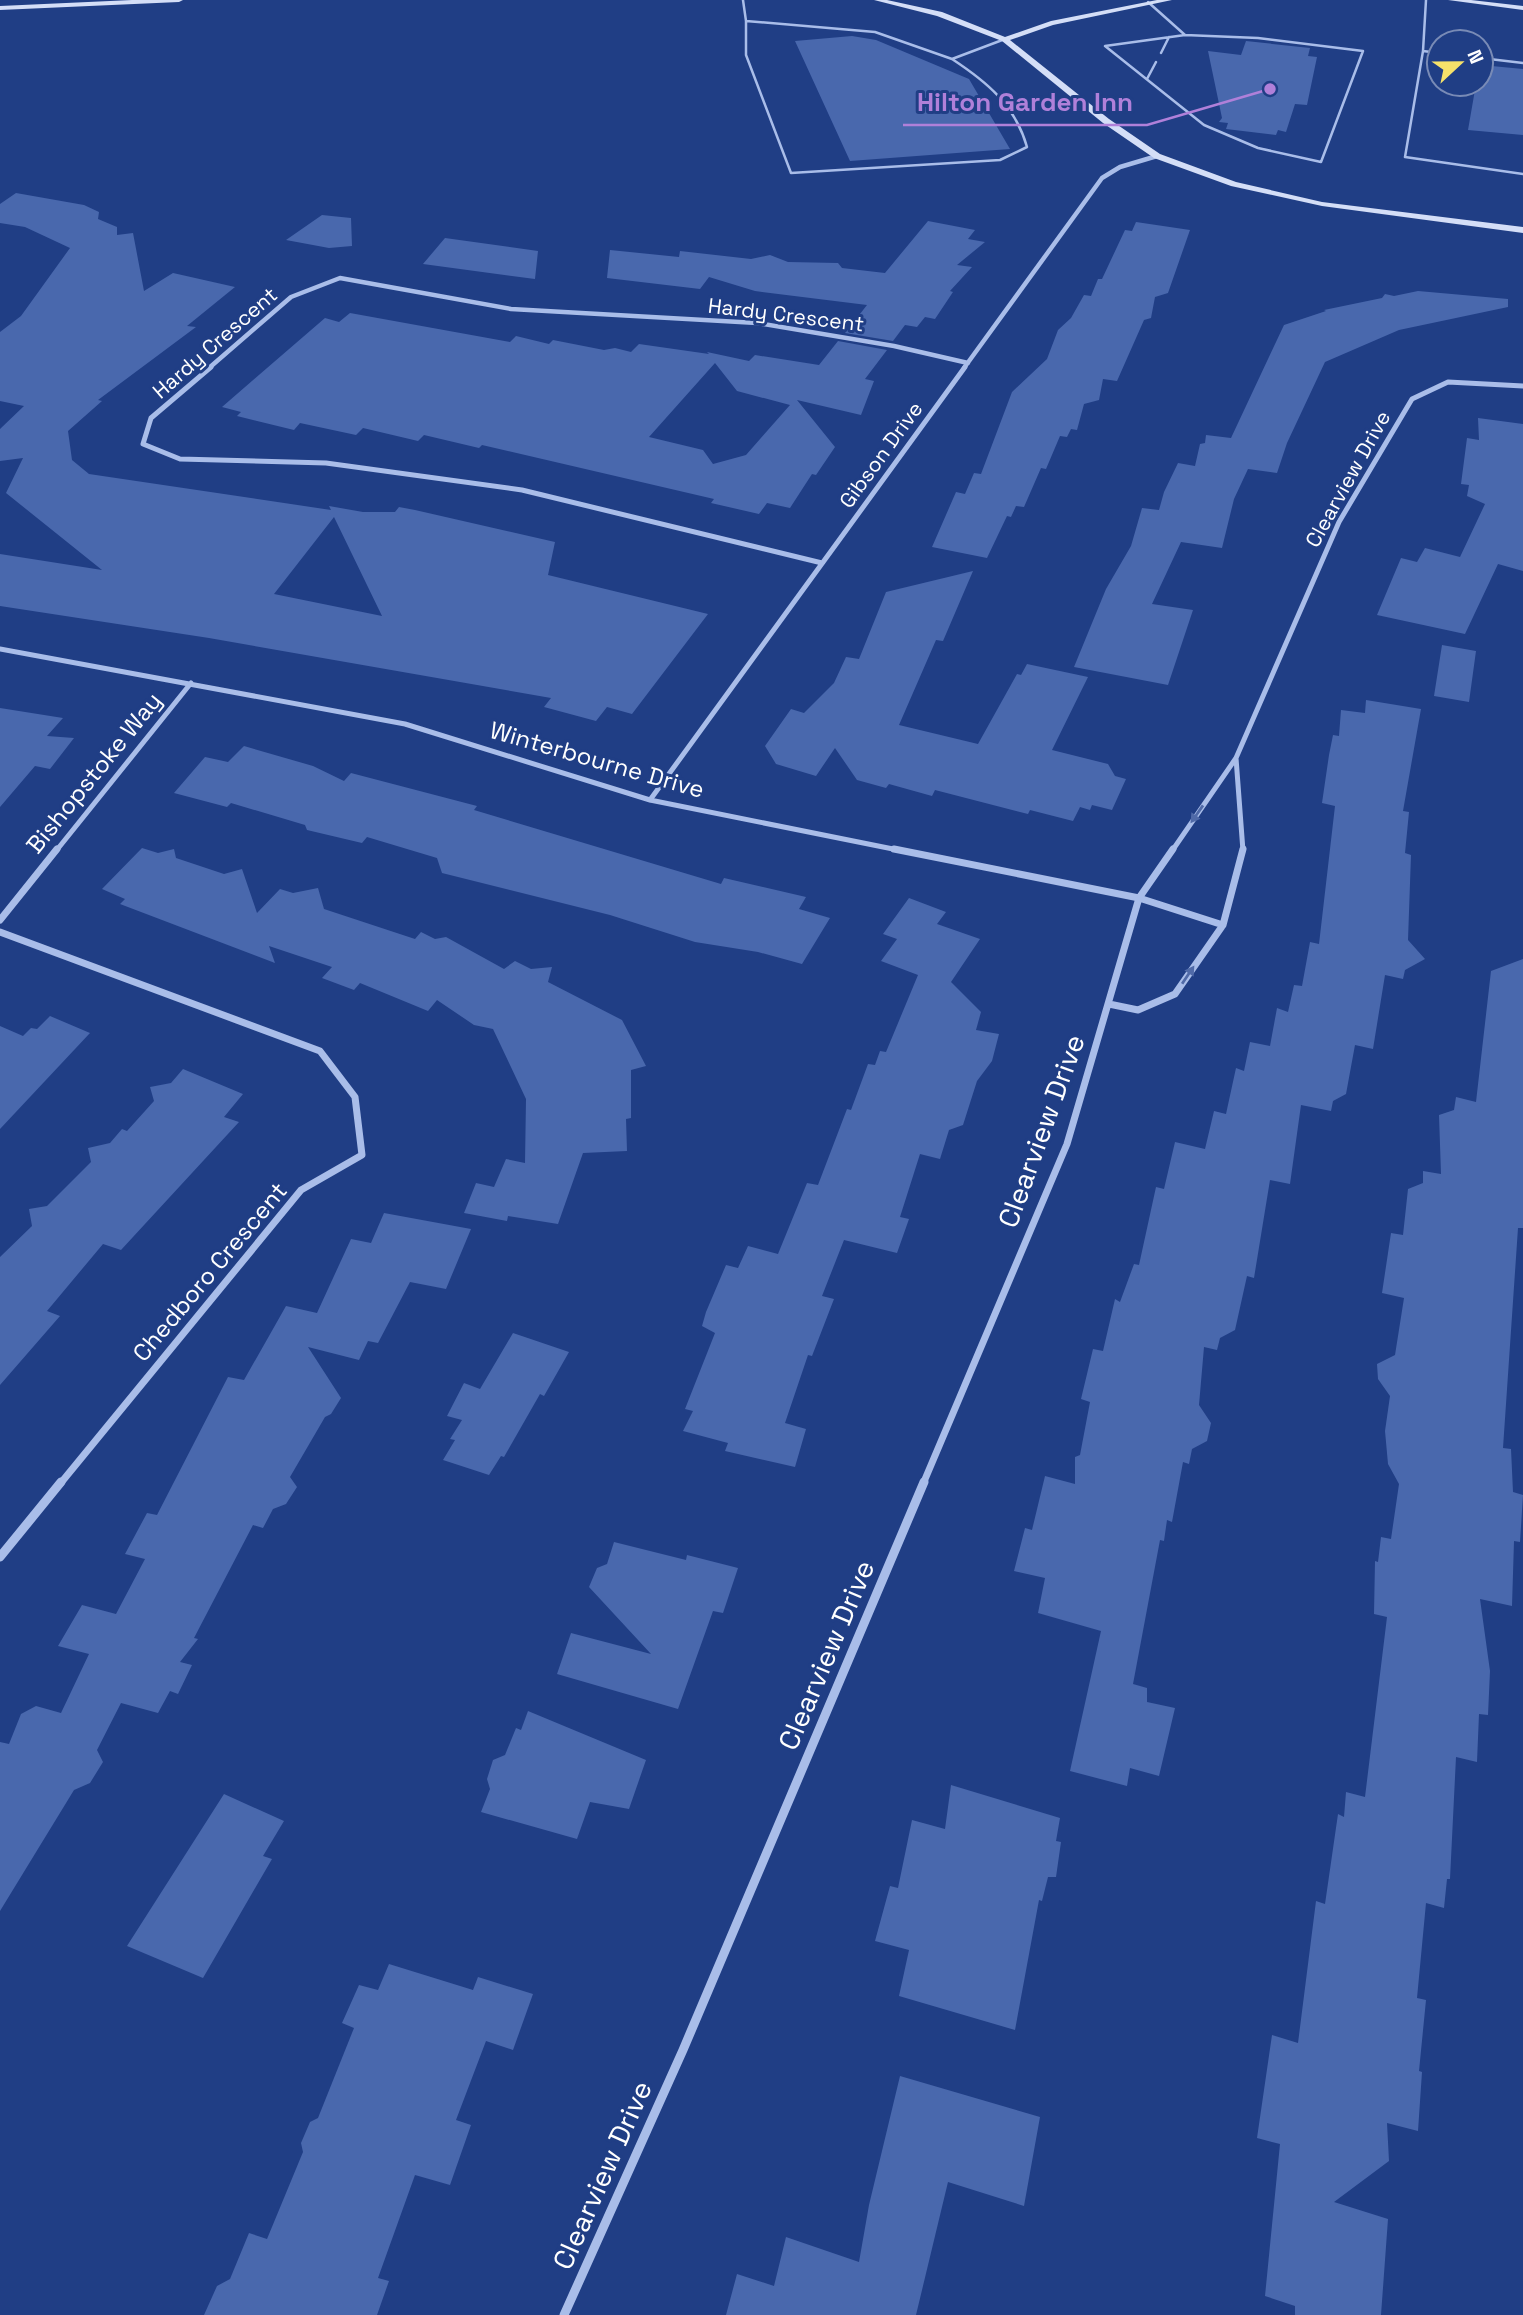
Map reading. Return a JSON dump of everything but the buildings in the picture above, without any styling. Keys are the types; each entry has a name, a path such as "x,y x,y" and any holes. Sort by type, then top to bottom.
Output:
{"street":[{"path":"0,8 179,0"},
{"path":"878,0 939,14 1005,39 1106,121 1157,156 1234,184 1322,204 1523,230"},
{"path":"1005,39 1051,23 1168,0"},
{"path":"1452,0 1523,8"},
{"name":"Gibson Drive","path":"650,800 1102,178 1120,167 1157,156"},
{"name":"Hardy Crescent","path":"822,563 522,490 326,463 180,459 143,444 151,418 291,297 340,278 511,309 757,323 894,346 968,363"},
{"name":"Clearview Drive","path":"564,2315 684,2050 1067,1144 1139,898 1236,758 1339,522 1412,399 1448,382 1523,386"},
{"name":"Winterbourne Drive","path":"0,649 405,724 650,800 1139,898 1223,925"},
{"name":"Bishopstoke Way","path":"0,920 191,683"},
{"name":"Clearview Drive","path":"1110,1004 1138,1010 1175,995 1223,925 1243,850 1236,758"},
{"name":"Chedboro Crescent","path":"0,932 320,1051 355,1097 362,1155 301,1190 0,1557"}],"lane":[{"path":"743,0 746,55 791,173 1000,160 1027,147 1024,131 997,89 952,59 875,32 746,21"},
{"path":"1426,0 1423,51 1405,157 1523,174"},
{"path":"1148,2 1185,35"},
{"path":"1185,35 1258,38 1363,51 1321,162 1258,148 1204,125 1105,46 1169,37 1185,35"},
{"path":"1161,53 1169,37"},
{"path":"952,59 1005,39"},
{"path":"1495,60 1523,63"},
{"path":"1147,79 1156,62"}],"place":[{"name":"Hilton Garden Inn","path":"1270,89"}]}
